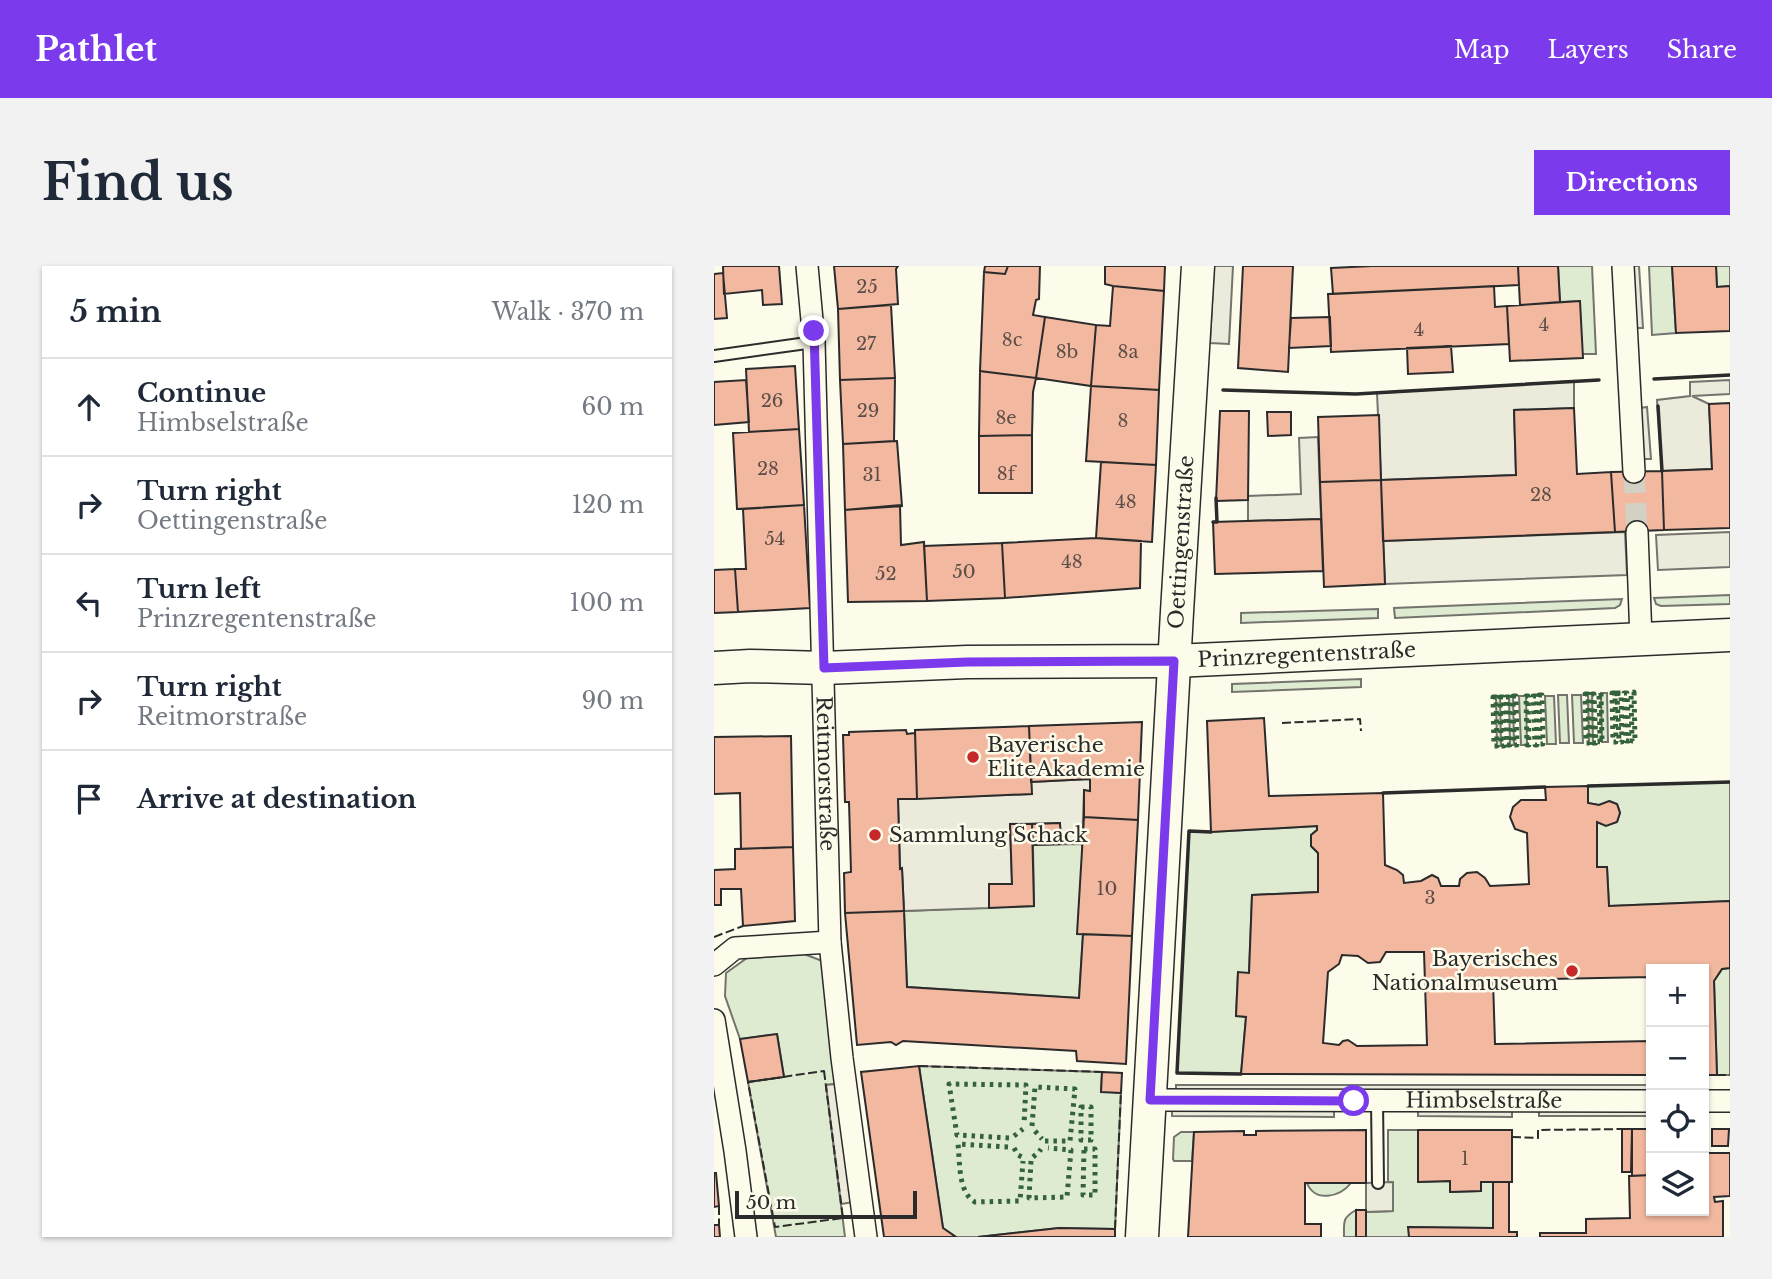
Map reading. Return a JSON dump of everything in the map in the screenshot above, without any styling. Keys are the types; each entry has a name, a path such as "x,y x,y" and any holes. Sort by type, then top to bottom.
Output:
{"main road":[{"name":"Oettingenstraße","path":"1142,1237 1198,266"},
{"name":"Prinzregentenstraße","path":"714,668 824,668 967,662 1174,661 1730,635"}],"street":[{"name":"Reitmorstraße","path":"807,266 814,342 830,942 842,1058 866,1237"},
{"path":"1623,266 1634,472"},
{"path":"1637,532 1641,639"},
{"path":"714,965 735,948 830,942"},
{"path":"714,1020 746,1237"},
{"name":"Himbselstraße","path":"1150,1100 1646,1101"},
{"path":"1709,1101 1730,1101"}],"lane":[{"path":"714,356 814,342"},
{"path":"1377,1101 1378,1182"}],"green space":[{"path":"1558,266 1592,266 1596,354 1582,354 1579,301 1560,302"},
{"path":"1649,266 1672,266 1676,333 1652,335"},
{"path":"1716,266 1730,266 1730,286 1717,287"},
{"path":"1730,595 1730,604 1661,606 1656,604 1654,598"},
{"path":"1622,599 1620,605 1615,608 1395,618 1394,608"},
{"path":"1378,609 1378,618 1241,623 1241,613"},
{"path":"1361,679 1361,687 1232,692 1232,684"},
{"path":"1601,693 1607,693 1608,742 1602,742"},
{"path":"1588,694 1592,694 1593,743 1589,743"},
{"path":"1558,695 1567,695 1569,743 1560,743"},
{"path":"1572,695 1581,695 1583,743 1574,743"},
{"path":"1513,696 1514,745 1510,745 1509,697"},
{"path":"1519,696 1526,696 1527,745 1521,745"},
{"path":"1545,696 1554,696 1556,744 1547,744"},
{"path":"1496,697 1500,697 1501,746 1497,746"},
{"path":"1730,782 1730,901 1609,906 1607,867 1597,867 1597,822 1606,825 1617,822 1620,812 1617,804 1610,801 1599,805 1588,803 1588,786"},
{"path":"1317,826 1317,830 1311,835 1311,846 1318,853 1318,892 1252,895 1249,973 1238,973 1236,1015 1246,1017 1241,1074 1177,1073 1189,831"},
{"path":"1082,844 1083,934 1079,998 907,987 904,911 1034,906 1033,845"},
{"path":"804,954 825,962 837,1084 826,1085 845,1237 776,1237 748,1082 784,1077 777,1034 740,1039 725,996 726,973 747,958"},
{"path":"1730,968 1730,1075 1717,1075 1714,981 1722,969"},
{"path":"919,1066 1102,1072 1101,1091 1121,1093 1115,1229 1059,1228 956,1237 943,1228"},
{"path":"1388,1130 1418,1130 1418,1182 1450,1181 1451,1192 1480,1191 1481,1182 1493,1182 1493,1228 1409,1227 1409,1237 1366,1237 1366,1212 1393,1211 1392,1182 1388,1182"},
{"path":"1181,1132 1194,1132 1192,1161 1173,1159 1174,1137"},
{"path":"1307,1183 1351,1183 1341,1192 1328,1196 1316,1193"},
{"path":"1356,1210 1356,1237 1344,1237 1345,1221 1348,1215"}],"shaded area":[{"path":"1214,266 1233,266 1229,344 1210,343"},
{"path":"1632,266 1639,266 1643,328 1635,328"},
{"path":"1730,380 1730,394 1692,396 1709,404 1712,469 1662,471 1657,400 1690,396 1690,382"},
{"path":"1574,381 1574,408 1514,410 1516,475 1381,480 1377,393"},
{"path":"1647,407 1651,459 1644,459 1640,408"},
{"path":"1318,437 1321,519 1248,521 1248,496 1301,494 1299,438"},
{"path":"1625,532 1627,575 1385,584 1383,541"},
{"path":"1730,532 1730,567 1658,570 1656,535"},
{"path":"1090,779 1090,791 1084,791 1082,844 1061,844 1060,823 1010,824 1012,884 989,884 989,908 904,911 898,799 1031,794 1031,782"},
{"path":"845,1083 860,1201 841,1204 826,1085"},
{"path":"1176,1085 1646,1085 1646,1093 1176,1093"},
{"path":"1172,1107 1334,1109 1334,1117 1172,1116"},
{"path":"1418,1107 1512,1107 1512,1117 1418,1116"},
{"path":"1539,1108 1646,1109 1646,1116 1539,1116"},
{"path":"1393,1182 1393,1211 1366,1212 1366,1183"}],"building":[{"path":"723,266 779,266 782,304 763,305 762,290 724,294"},
{"path":"834,266 898,266 898,304 838,309"},
{"path":"985,266 1008,266 1005,274 984,272"},
{"path":"1008,266 1040,266 1039,299 1036,300 1033,315 1045,317 1036,378 980,371 984,272 1005,274"},
{"path":"1105,266 1165,266 1164,291 1105,284"},
{"path":"1243,266 1293,266 1288,372 1238,368"},
{"path":"1518,266 1519,285 1333,294 1331,268"},
{"path":"1518,266 1558,266 1560,302 1520,305"},
{"path":"1672,266 1716,266 1717,287 1730,286 1730,331 1676,333"},
{"path":"723,273 727,318 714,319 714,274"},
{"path":"1113,286 1164,291 1159,390 1091,386 1096,325 1110,326"},
{"path":"1494,286 1495,307 1507,306 1509,344 1331,352 1328,294"},
{"path":"1580,301 1583,358 1510,361 1507,306"},
{"path":"891,305 895,378 840,380 838,309"},
{"path":"1045,317 1096,325 1091,386 1036,378"},
{"path":"1330,317 1331,346 1289,348 1291,318"},
{"path":"1451,346 1453,372 1408,374 1407,348"},
{"path":"795,366 799,429 749,432 746,369"},
{"path":"980,371 1036,378 1032,435 979,436"},
{"path":"895,378 894,441 843,444 840,380"},
{"path":"746,380 749,422 714,425 714,382"},
{"path":"1091,386 1159,390 1156,465 1086,461"},
{"path":"1730,403 1730,528 1664,530 1662,471 1712,469 1709,404"},
{"path":"1574,408 1577,474 1611,472 1615,532 1383,541 1381,480 1516,475 1514,410"},
{"path":"1220,411 1249,411 1248,500 1216,501"},
{"path":"1267,412 1291,412 1291,435 1268,436"},
{"path":"1379,415 1381,480 1320,482 1318,417"},
{"path":"799,429 804,505 737,509 733,433"},
{"path":"1032,435 1032,493 979,493 979,436"},
{"path":"897,441 902,506 845,510 843,444"},
{"path":"1101,462 1156,465 1152,542 1096,538"},
{"path":"1662,471 1664,530 1615,532 1611,472"},
{"path":"1381,480 1385,584 1324,587 1320,482"},
{"path":"804,505 810,608 738,612 735,569 746,569 743,509"},
{"path":"900,505 901,545 924,542 927,601 848,602 845,510"},
{"path":"1321,519 1323,571 1215,574 1213,522"},
{"path":"1096,538 1141,541 1140,588 1005,598 1002,543"},
{"path":"1002,543 1005,598 927,601 924,546"},
{"path":"735,569 738,612 714,613 714,570"},
{"path":"1264,718 1269,796 1383,793 1385,865 1403,875 1404,883 1421,881 1432,875 1438,878 1441,886 1459,886 1460,879 1467,873 1477,872 1490,886 1529,884 1527,833 1515,829 1510,817 1513,807 1521,800 1546,800 1545,787 1588,786 1588,803 1599,805 1609,801 1617,804 1620,813 1617,822 1606,826 1597,822 1597,867 1607,867 1609,906 1730,901 1730,968 1722,969 1714,981 1717,1075 1709,1075 1709,964 1646,964 1646,977 1493,980 1495,1044 1646,1041 1646,1075 1241,1074 1246,1017 1236,1016 1238,972 1249,973 1252,895 1318,892 1318,853 1311,846 1311,835 1317,830 1317,826 1211,832 1207,721","holes":["1386,952 1424,952 1427,1045 1357,1046 1348,1040 1339,1045 1323,1043 1328,972 1339,964 1342,955 1358,956 1368,963 1380,962"]},
{"path":"1142,722 1138,820 1084,817 1084,790 1090,791 1090,779 1031,782 1029,726"},
{"name":"Bayerische EliteAkademie","path":"1029,726 1032,794 917,799 915,730"},
{"name":"Sammlung Schack","path":"906,730 907,734 915,733 917,799 898,799 904,911 845,913 844,873 851,872 843,735 849,735 849,732"},
{"path":"791,736 793,847 741,849 740,793 714,794 714,737"},
{"path":"1084,817 1138,820 1132,936 1077,934"},
{"path":"1060,823 1061,844 1033,845 1032,824"},
{"path":"1010,824 1032,824 1034,906 989,908 989,884 1012,884"},
{"path":"793,847 795,921 743,926 741,889 721,889 721,905 714,905 714,870 735,869 735,849"},
{"path":"904,911 907,987 1079,998 1083,934 1132,936 1126,1064 1077,1061 1076,1051 903,1041 896,1045 891,1042 857,1045 845,913"},
{"path":"777,1034 784,1077 748,1082 740,1039"},
{"path":"919,1066 943,1228 956,1237 884,1237 861,1072"},
{"path":"1102,1072 1122,1073 1121,1093 1101,1092"},
{"path":"1622,1129 1632,1129 1631,1172 1622,1172"},
{"path":"1632,1129 1646,1129 1646,1175 1632,1176"},
{"path":"1712,1129 1729,1129 1728,1146 1712,1146"},
{"path":"1366,1130 1366,1183 1305,1183 1305,1224 1321,1224 1321,1237 1188,1237 1194,1132 1244,1131 1244,1135 1256,1135 1256,1131"},
{"path":"1418,1130 1512,1130 1512,1182 1481,1182 1481,1191 1450,1192 1450,1181 1418,1182"},
{"path":"1709,1153 1730,1153 1730,1196 1714,1197 1715,1202 1723,1201 1723,1237 1540,1237 1540,1233 1586,1233 1586,1219 1630,1218 1629,1176 1646,1175 1646,1216 1709,1216"},
{"path":"714,1173 719,1206 714,1207"},
{"path":"1493,1182 1509,1182 1509,1232 1517,1232 1517,1237 1409,1237 1408,1227 1493,1228"},
{"path":"1356,1210 1366,1210 1366,1237 1356,1237"},
{"path":"714,1225 719,1225 720,1237 714,1237"},
{"path":"1059,1228 1115,1229 1115,1237 978,1237"}],"tunnel":[{"path":"1634,472 1637,532"}],"hedge":[{"path":"1634,692 1635,741 1632,741 1631,693 1634,692"},
{"path":"1601,693 1602,742 1599,694 1601,693"},
{"path":"1612,693 1615,693 1616,742 1613,742 1612,693"},
{"path":"1617,693 1621,693 1622,742 1619,742 1617,693"},
{"path":"1624,693 1627,693 1629,741 1626,741 1624,693"},
{"path":"1585,694 1588,694 1589,743 1586,743 1585,694"},
{"path":"1592,694 1594,694 1596,743 1593,743 1592,694"},
{"path":"1539,695 1542,695 1543,744 1540,744 1539,695"},
{"path":"1513,696 1516,696 1517,745 1514,745 1513,696"},
{"path":"1526,696 1528,696 1529,745 1527,745 1526,696"},
{"path":"1533,696 1536,696 1537,745 1535,745 1533,696"},
{"path":"1493,697 1496,697 1497,746 1494,746 1493,697"},
{"path":"1500,697 1503,697 1504,746 1501,746 1500,697"},
{"path":"1506,697 1509,697 1510,745 1507,745 1506,697"},
{"path":"1009,1138 957,1135 949,1084 1026,1085 1024,1125"},
{"path":"1032,1126 1035,1087 1075,1089 1070,1141 1045,1141"},
{"path":"1081,1107 1091,1107 1091,1140 1081,1140 1081,1107"},
{"path":"1014,1136 1023,1129"},
{"path":"1035,1131 1042,1139"},
{"path":"1008,1147 958,1144 961,1176 969,1198 975,1202 1020,1201 1023,1161"},
{"path":"1014,1148 1022,1157"},
{"path":"1031,1161 1029,1198 1067,1197 1071,1150 1048,1148"},
{"path":"1033,1157 1041,1149"},
{"path":"1084,1149 1095,1149 1095,1195 1083,1195 1084,1149"}],"fence":[{"path":"1282,723 1360,719 1361,731"},
{"path":"714,937 743,926"},
{"path":"919,1066 1104,1072"},
{"path":"824,1071 843,1218 775,1227 748,1082 824,1071"},
{"path":"1717,1075 1730,1075"},
{"path":"1115,1229 1121,1090"},
{"path":"1512,1137 1538,1138 1538,1130 1627,1129"},
{"path":"719,1206 719,1225"}],"wall":[{"path":"1654,379 1730,375"},
{"path":"1223,390 1356,394 1599,380"},
{"path":"1658,406 1662,471"},
{"path":"1213,522 1217,522 1216,498"},
{"path":"1588,786 1730,782"},
{"path":"1383,793 1545,787"},
{"path":"1211,832 1189,831 1177,1073 1241,1074"}],"place":[{"name":"Bayerische EliteAkademie","path":"973,757"},
{"name":"Sammlung Schack","path":"875,835"},
{"name":"Bayerisches Nationalmuseum","path":"1572,971"}],"route":[{"path":"814,331 824,668 967,662 1174,661 1150,1100 1354,1101"}]}
